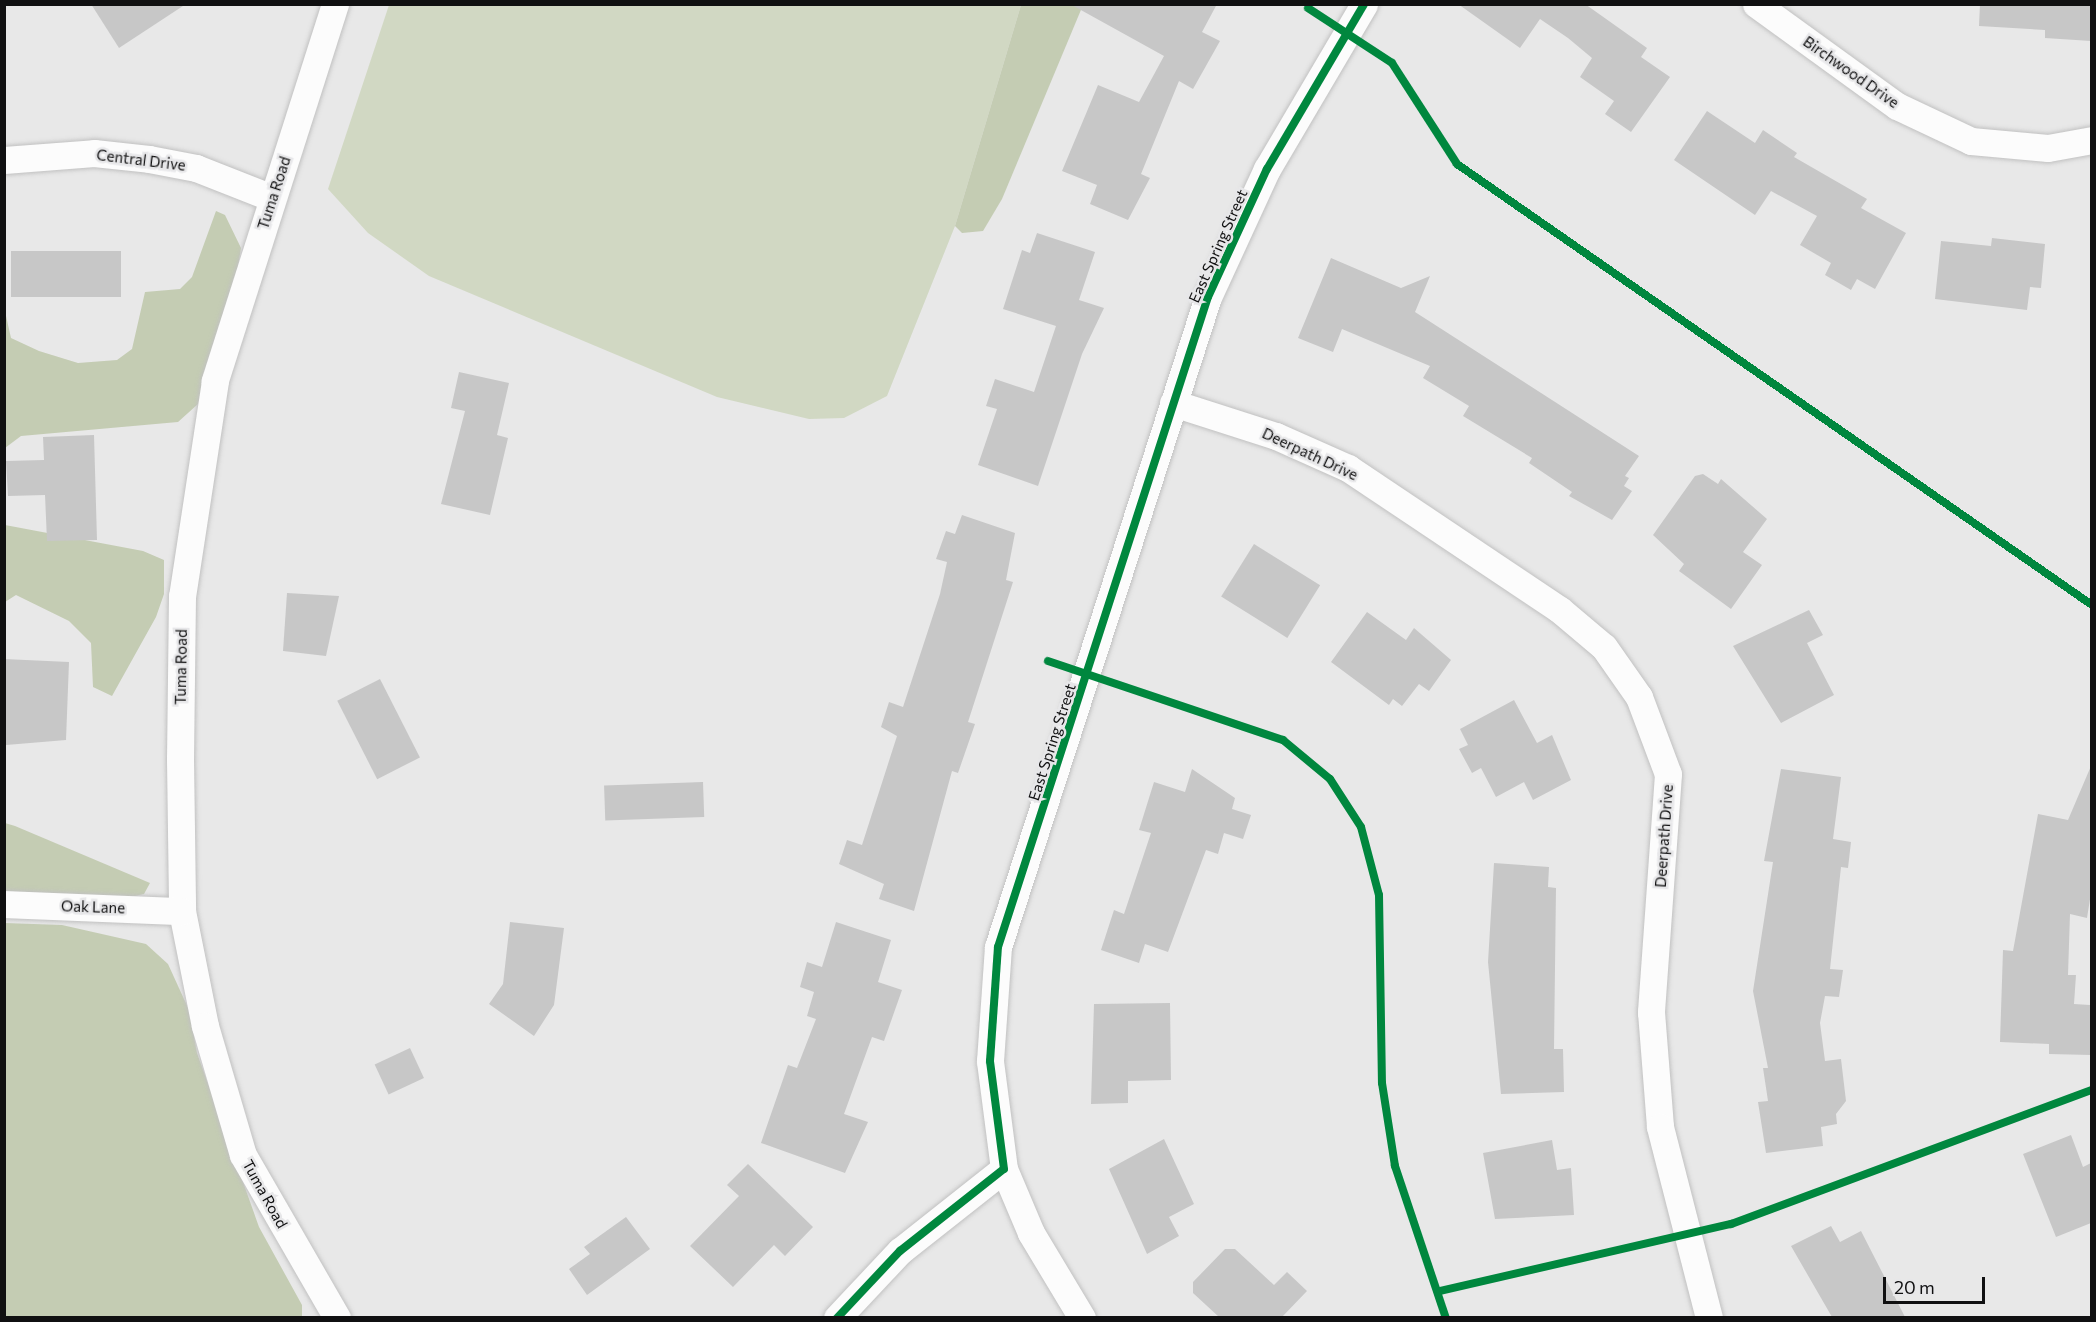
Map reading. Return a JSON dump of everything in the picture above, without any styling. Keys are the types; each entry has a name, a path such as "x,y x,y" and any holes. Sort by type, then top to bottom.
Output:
{"street":[{"name":"Tuma Road","path":"335,4 216,381 182,596 182,911 205,1026 243,1155 337,1317"},
{"name":"East Spring Street","path":"1082,1317 1031,1233 1004,1169 990,1061 998,947 1208,297 1267,169 1364,4"},
{"name":"Birchwood Drive","path":"1756,4 1897,106 1971,141 2048,148 2091,140"},
{"name":"Central Drive","path":"4,160 94,153 149,159 196,168 272,198"},
{"name":"Deerpath Drive","path":"1173,403 1276,436 1348,468 1560,610 1604,647 1639,697 1668,774 1651,1012 1660,1127 1709,1317"},
{"name":"Oak Lane","path":"4,904 182,911"},
{"path":"837,1317 900,1251 1004,1169"}],"green space":[{"path":"389,5 1021,5 955,226 887,396 844,418 809,419 717,397 429,276 368,233 328,189"},
{"path":"1021,5 1083,5 1002,199 983,231 962,233 955,226"},
{"path":"216,211 225,215 241,248 234,292 198,404 178,422 21,436 5,448 4,307 11,338 39,351 78,363 117,360 132,349 145,292 180,289 192,277"},
{"path":"5,525 143,551 164,560 164,594 156,617 112,696 93,687 91,643 69,621 16,595 5,602"},
{"path":"5,823 150,883 144,894 126,898 5,893"},
{"path":"5,923 62,925 146,944 168,964 189,1010 197,1053 259,1227 302,1305 302,1317 5,1318"}],"building":[{"path":"91,4 186,4 119,48"},
{"path":"1070,4 1217,4 1202,32 1220,41 1193,89 1179,81 1141,174 1150,178 1128,220 1090,204 1097,185 1062,171 1098,85 1139,102 1164,56"},
{"path":"1458,4 1585,4 1647,48 1641,57 1670,77 1631,132 1605,114 1614,101 1580,77 1592,58 1568,38 1540,19 1520,48"},
{"path":"1980,4 2091,4 2091,41 2045,38 2045,30 1979,26"},
{"path":"1707,111 1755,143 1763,130 1797,153 1794,157 1867,199 1861,208 1906,233 1875,289 1857,279 1851,290 1825,275 1831,263 1800,245 1817,216 1771,191 1755,215 1674,160"},
{"path":"1037,233 1095,252 1079,300 1104,308 1082,354 1038,486 978,465 997,409 986,406 995,379 1034,392 1056,326 1003,309 1022,250 1030,253"},
{"path":"1992,238 2045,244 2041,288 2030,287 2027,310 1935,299 1941,241 1991,246"},
{"path":"11,251 121,251 121,297 11,297"},
{"path":"1331,258 1401,288 1430,276 1415,312 1639,456 1625,476 1629,478 1624,486 1632,491 1612,520 1569,496 1572,492 1529,463 1532,458 1463,416 1469,406 1423,378 1430,366 1342,329 1333,352 1298,338"},
{"path":"459,372 509,383 497,435 508,438 490,515 441,504 465,411 451,408"},
{"path":"94,435 97,540 47,541 45,495 8,496 6,461 44,460 43,437"},
{"path":"1703,474 1718,484 1721,479 1767,519 1743,552 1762,565 1731,609 1679,571 1684,564 1653,535 1695,476"},
{"path":"962,515 1015,533 1006,580 1013,582 968,722 975,724 958,773 952,771 914,911 879,899 884,884 839,864 847,840 862,845 897,736 881,727 889,702 903,707 940,594 947,562 936,559 946,531 955,534"},
{"path":"1254,544 1320,585 1287,638 1221,597"},
{"path":"287,593 339,596 326,656 283,651"},
{"path":"1809,610 1823,635 1807,643 1834,695 1781,723 1733,646"},
{"path":"1367,612 1406,640 1414,628 1451,660 1429,691 1419,684 1402,706 1393,699 1389,705 1331,662"},
{"path":"4,659 69,662 66,740 6,745"},
{"path":"380,679 420,757 377,779 337,701"},
{"path":"1514,700 1537,743 1552,735 1571,780 1533,800 1524,782 1496,797 1481,768 1472,773 1459,749 1468,745 1460,729"},
{"path":"2091,766 2091,893 2087,918 2070,914 2068,975 2076,975 2074,1004 2090,1005 2091,1055 2049,1054 2049,1044 2000,1042 2003,950 2013,951 2038,814 2068,820"},
{"path":"1192,769 1235,798 1232,809 1251,815 1243,839 1224,833 1218,854 1206,850 1168,952 1145,944 1139,963 1101,950 1114,910 1124,914 1151,833 1139,830 1154,782 1185,792"},
{"path":"1781,769 1841,777 1833,839 1851,842 1848,868 1841,867 1830,969 1843,970 1839,997 1825,996 1820,1023 1825,1061 1841,1059 1846,1101 1836,1114 1837,1124 1821,1127 1823,1146 1766,1153 1758,1102 1768,1101 1763,1068 1768,1068 1753,991 1773,862 1764,861"},
{"path":"703,782 704,817 605,820 604,785"},
{"path":"1494,863 1549,867 1548,887 1556,888 1554,1049 1563,1049 1564,1092 1501,1094 1488,962"},
{"path":"510,922 564,928 554,1005 534,1036 489,1004 503,984"},
{"path":"836,922 891,940 878,982 902,990 884,1041 872,1037 844,1114 868,1122 845,1173 761,1143 788,1065 797,1068 816,1019 807,1016 814,992 800,987 807,962 822,967"},
{"path":"1170,1003 1171,1080 1128,1081 1128,1103 1091,1104 1094,1004"},
{"path":"410,1048 424,1078 389,1094 375,1064"},
{"path":"2071,1135 2083,1167 2091,1163 2091,1223 2056,1237 2023,1154"},
{"path":"1164,1139 1194,1204 1169,1217 1179,1236 1147,1254 1109,1169"},
{"path":"1552,1140 1557,1170 1571,1168 1574,1215 1495,1219 1483,1153"},
{"path":"748,1164 813,1227 785,1256 774,1245 733,1287 690,1246 739,1196 727,1185"},
{"path":"626,1217 650,1249 587,1295 569,1269 590,1254 584,1247"},
{"path":"1831,1226 1840,1242 1861,1231 1905,1317 1832,1317 1791,1246"},
{"path":"1225,1249 1235,1249 1274,1285 1287,1272 1307,1291 1282,1317 1219,1317 1193,1293 1193,1282"}],"cycle path":[{"path":"837,1318 900,1251 1004,1169 990,1061 998,947 1208,297 1267,169 1364,4"},
{"path":"1308,8 1392,63 1457,164 2092,605"},
{"path":"1048,661 1283,740 1330,779 1361,827 1379,895 1382,1083 1395,1166 1446,1318"},
{"path":"1440,1291 1731,1224 2092,1090"}]}
